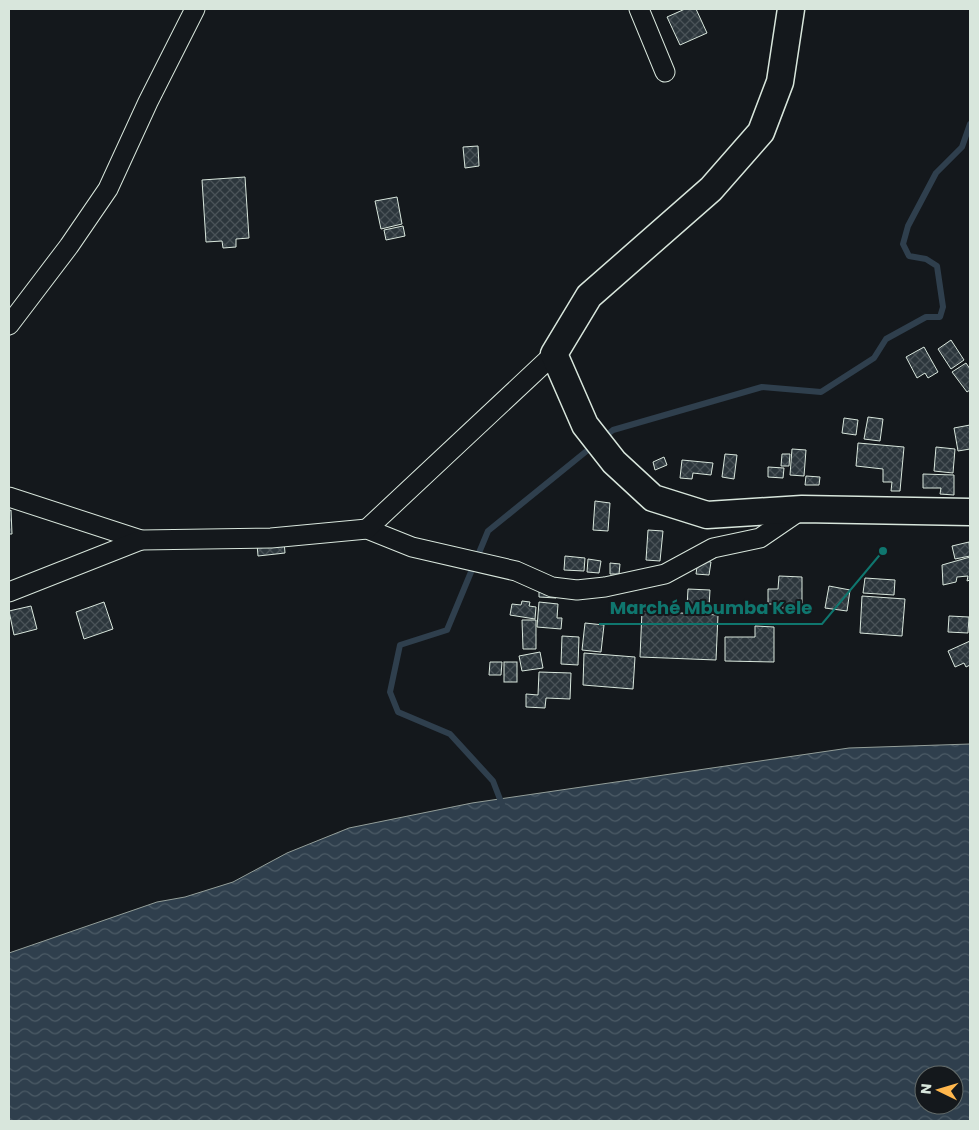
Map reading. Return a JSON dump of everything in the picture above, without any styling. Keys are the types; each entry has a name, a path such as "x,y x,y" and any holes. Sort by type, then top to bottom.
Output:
{"main road":[{"path":"791,9 780,82 761,132 711,189 589,296 554,354 585,426 614,462 653,498 707,515 802,509 970,512"}],"street":[{"path":"9,325 69,246 108,189 148,102 195,9"},
{"path":"639,9 665,72"},
{"path":"367,529 554,354"},
{"path":"9,498 141,540 271,538 367,529 412,547 516,571 552,587 577,590 606,587 665,574 713,548 760,538 802,509"},
{"path":"9,592 141,540"}],"water":[{"path":"970,744 970,1121 9,1121 9,953 157,902 185,897 233,882 287,853 349,828 472,803 849,748"}],"building":[{"path":"685,9 696,9 707,33 680,45 667,17"},
{"path":"478,146 479,166 465,168 463,147"},
{"path":"245,177 249,238 236,239 236,247 223,248 222,241 206,242 202,180"},
{"path":"397,197 402,224 381,229 375,201"},
{"path":"403,226 405,236 386,240 384,230"},
{"path":"951,340 964,360 951,369 938,349"},
{"path":"924,347 938,372 928,378 925,373 917,378 906,357"},
{"path":"966,363 970,369 970,390 967,392 952,372"},
{"path":"868,417 883,419 880,441 864,439"},
{"path":"844,418 858,420 856,435 842,433"},
{"path":"970,425 970,449 958,451 954,428"},
{"path":"858,443 904,447 900,491 891,491 892,482 883,482 883,469 856,466"},
{"path":"936,447 955,449 953,473 934,471"},
{"path":"792,449 806,450 804,476 790,475"},
{"path":"725,454 737,455 734,479 722,477"},
{"path":"782,454 790,454 789,466 781,466"},
{"path":"664,457 667,465 655,470 653,462"},
{"path":"682,460 713,463 711,475 693,473 692,479 680,478"},
{"path":"768,467 784,468 783,478 768,477"},
{"path":"923,474 954,475 954,495 940,494 941,488 923,488"},
{"path":"806,476 820,477 819,485 805,485"},
{"path":"595,501 610,503 608,531 593,530"},
{"path":"11,510 12,534 9,534 9,511"},
{"path":"648,530 663,531 660,561 646,560"},
{"path":"284,541 285,553 258,556 257,544"},
{"path":"969,542 970,556 955,559 952,546"},
{"path":"565,556 585,558 584,571 564,570"},
{"path":"970,557 970,580 967,581 968,576 957,577 956,582 943,585 942,565"},
{"path":"588,559 601,561 599,573 587,572"},
{"path":"698,560 711,562 709,575 696,574"},
{"path":"610,563 620,564 619,574 610,574"},
{"path":"779,576 802,577 802,608 778,608 778,604 768,604 768,589 778,589"},
{"path":"865,578 895,580 894,595 863,593"},
{"path":"829,586 850,590 847,611 825,608"},
{"path":"539,589 556,590 556,598 539,597"},
{"path":"688,589 710,590 709,607 687,607"},
{"path":"862,596 905,599 902,636 860,633"},
{"path":"522,601 530,602 529,606 536,607 535,619 510,615 512,604 521,605"},
{"path":"104,602 113,629 84,639 76,612"},
{"path":"539,602 558,604 557,618 562,618 561,629 537,627"},
{"path":"31,606 37,629 14,635 9,611"},
{"path":"642,611 718,615 716,660 640,657"},
{"path":"949,616 969,617 968,633 948,632"},
{"path":"522,620 536,620 536,649 523,649"},
{"path":"585,623 604,625 601,652 582,650"},
{"path":"755,626 774,627 774,662 725,661 725,637 755,637"},
{"path":"562,636 579,637 578,665 561,664"},
{"path":"970,641 970,665 966,667 964,663 955,667 948,651"},
{"path":"540,652 543,668 522,671 519,656"},
{"path":"584,653 635,657 633,689 583,685"},
{"path":"490,662 502,662 501,675 489,675"},
{"path":"504,662 517,662 517,682 504,682"},
{"path":"539,672 571,673 570,699 546,698 545,708 526,707 526,694 538,695"}],"waterway":[{"path":"602,439 613,430 762,387 821,392 874,358 886,339 926,317 940,317 943,307 937,266 926,259 909,256 903,244 908,226 936,173 962,147 970,124"},
{"path":"503,807 493,781 450,734 398,712 390,692 400,645 447,630 488,531 594,445"}],"place":[{"name":"Marché Mbumba Kele","path":"883,551"}]}
